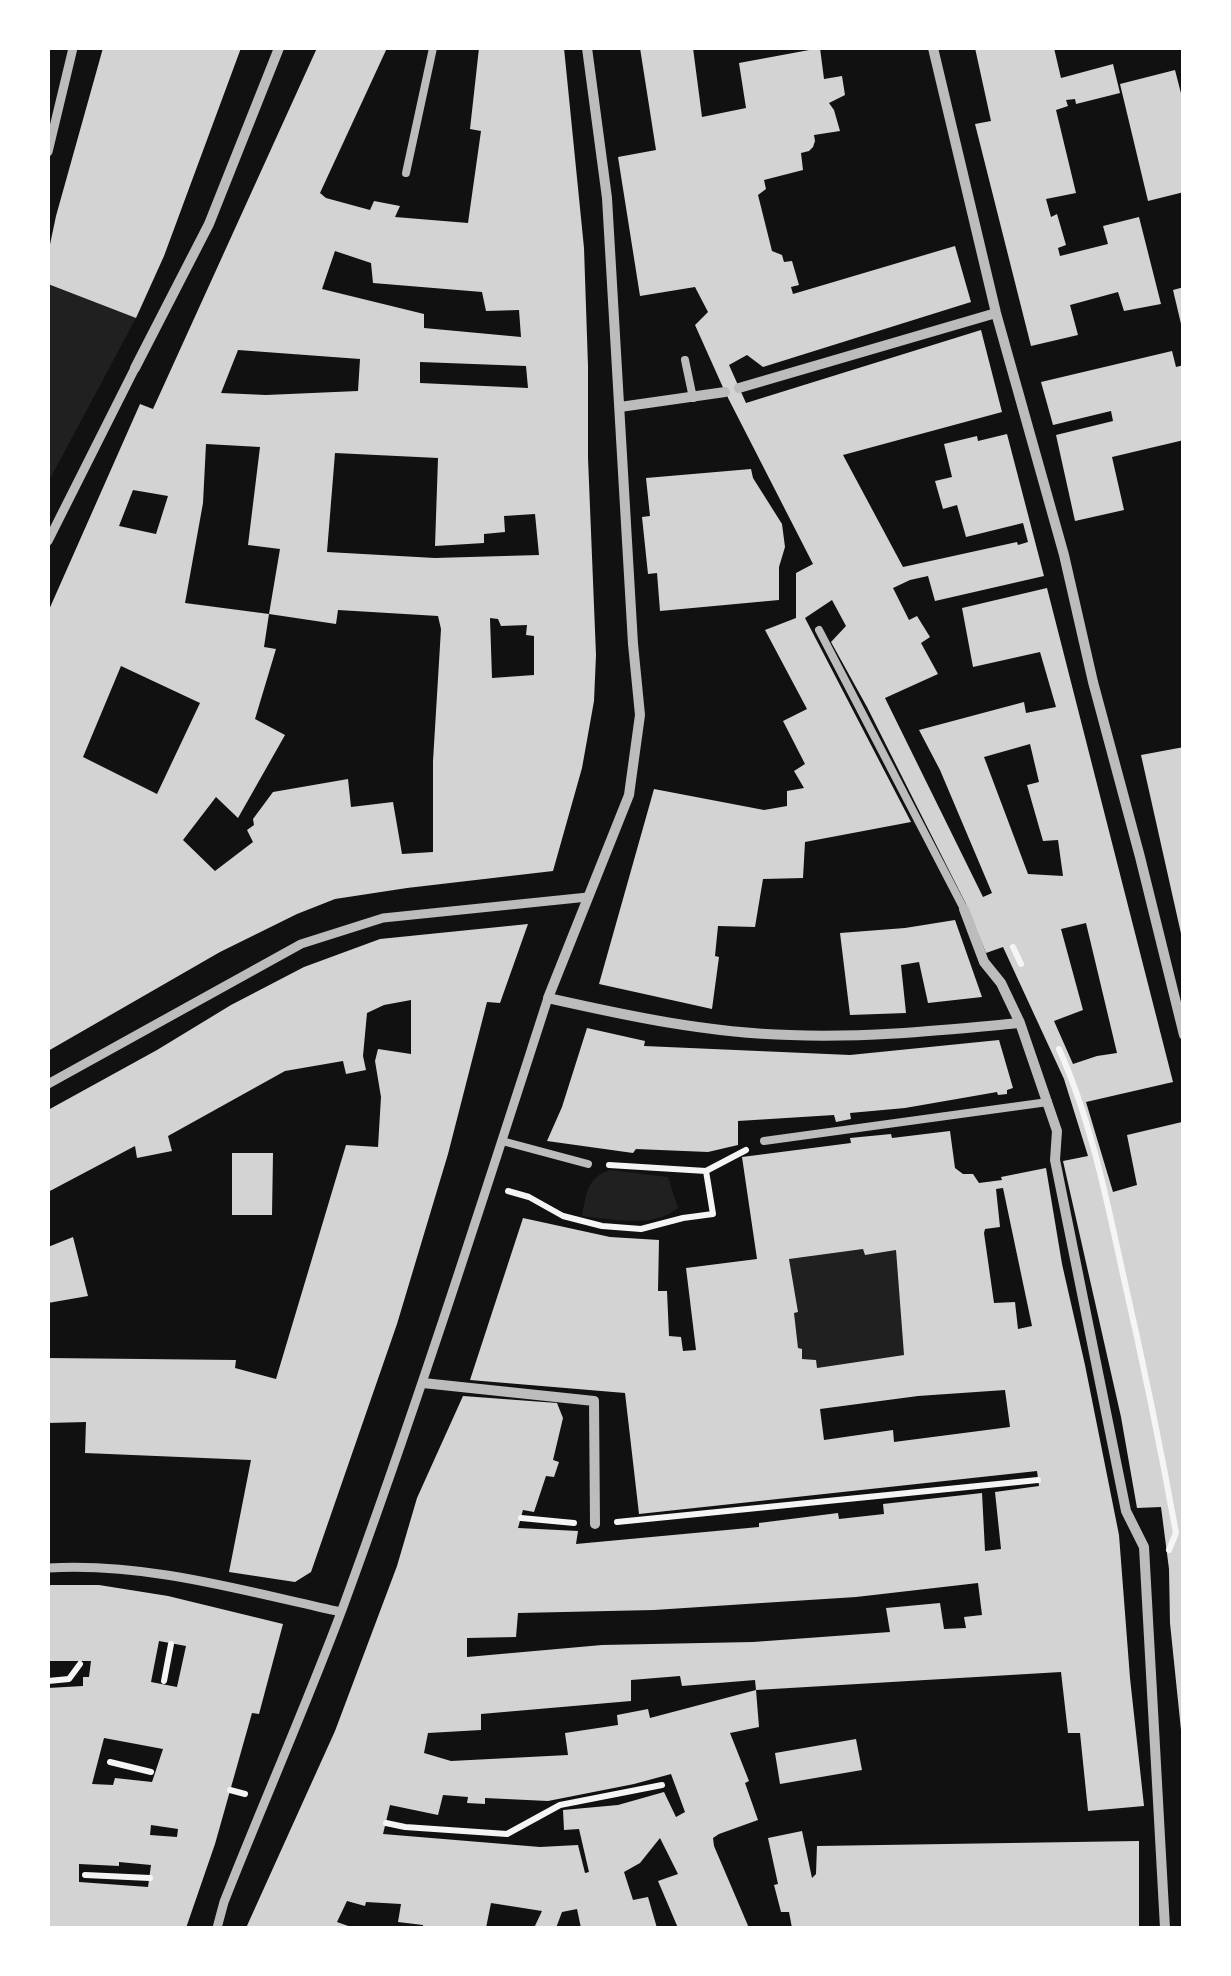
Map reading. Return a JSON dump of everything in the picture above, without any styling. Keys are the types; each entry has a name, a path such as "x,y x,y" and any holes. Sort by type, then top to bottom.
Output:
{"street":[{"path":"48,152 73,48"},
{"path":"48,541 209,224 278,48"},
{"path":"216,1928 340,1612 423,1383 548,998 629,795 640,715 607,198 587,48"},
{"path":"932,48 996,313 1064,556 1184,1036"},
{"path":"739,388 996,313"},
{"path":"620,407 725,392"},
{"path":"48,1084 301,944 382,918 588,897"},
{"path":"964,910 984,962 1001,983 1020,1023 1057,1131 1055,1160 1126,1511 1144,1547 1166,1928"},
{"path":"548,998 672,1024 790,1035 887,1035 1020,1023"},
{"path":"423,1383 594,1402 596,1524"},
{"path":"48,1568 138,1570 340,1612"}],"lane":[{"path":"406,173 432,48"},
{"path":"685,360 693,398"},
{"path":"819,630 964,910"},
{"path":"764,1141 1048,1102"},
{"path":"502,1141 588,1164"}],"path":[{"path":"1013,947 1027,978"},
{"path":"1055,1040 1070,1074 1105,1192 1157,1430 1176,1532 1164,1565"},
{"path":"588,1164 706,1171 764,1141"},
{"path":"487,1186 529,1197 564,1216 602,1226 641,1229 713,1214 706,1171"},
{"path":"521,1518 596,1524 1038,1480"},
{"path":"1164,1535 1176,1532"},
{"path":"164,1681 170,1644"},
{"path":"48,1681 68,1679 80,1664"},
{"path":"110,1762 151,1772"},
{"path":"386,1823 507,1834 560,1805 662,1785"},
{"path":"85,1875 150,1878"}],"shaded area":[{"path":"48,284 136,318 51,477 48,476"},
{"path":"610,1170 668,1177 678,1208 645,1221 582,1216 592,1182"},
{"path":"863,1249 865,1255 896,1250 904,1355 817,1368 815,1360 802,1359 802,1349 798,1348 794,1313 798,1311 789,1259"}],"building":[{"path":"103,48 241,48 164,256 136,318 48,284 48,254 56,216"},
{"path":"317,48 387,48 320,193 370,210 374,201 400,206 395,217 468,223 481,131 470,129 479,48 564,48 584,248 596,655 594,701 582,768 553,871 335,899 220,952 48,1051 48,612 140,404 153,409","holes":["335,251 371,263 373,283 482,292 486,311 519,310 521,337 424,328 424,314 322,289","238,350 360,359 358,391 221,393","420,362 526,366 528,388 420,383","206,444 260,447 248,545 280,549 269,614 185,603 203,503","335,453 438,458 435,546 484,543 484,534 505,532 504,516 535,514 539,555 435,558 327,552","133,490 168,496 156,534 119,526","338,610 438,616 441,629 433,761 433,852 402,854 393,802 351,807 348,779 273,792 247,830 253,842 215,871 183,840 216,797 238,818 285,735 255,719 276,649 264,647 269,614 336,624","490,618 498,619 501,626 527,625 526,635 534,636 534,675 492,678","121,666 200,703 157,794 83,757"]},
{"path":"640,48 693,48 702,117 746,108 739,63 820,48 824,79 842,76 845,95 829,103 840,131 814,135 813,147 801,153 803,170 764,180 766,189 758,195 772,251 782,255 784,262 792,261 799,285 791,287 793,294 955,246 971,302 763,367 747,355 729,365 746,403 981,330 1002,412 843,455 903,567 1028,542 1023,523 966,537 957,505 943,509 935,481 952,477 944,444 1007,434 1044,576 935,601 928,576 893,588 909,620 917,616 930,637 921,643 938,674 885,698 983,897 992,893 919,730 1024,702 1026,713 1056,707 1040,652 973,667 962,608 1047,588 1173,1082 1086,1102 1113,1192 1137,1185 1127,1135 1182,1122 1184,1130 1184,1730 1161,1507 1137,1508 1121,1417 1063,1161 1088,1156 1064,1079 1003,947 986,953 966,904 831,642 846,626 832,600 805,618 911,822 805,842 803,878 763,879 755,927 718,926 715,956 719,957 712,1009 599,984 654,789 764,810 787,806 787,791 804,788 794,771 805,764 783,721 807,709 765,630 796,618 796,573 813,564 695,325 708,312 695,287 640,296 618,157 656,150","holes":["1030,744 1039,782 1027,785 1043,841 1058,840 1063,876 1028,874 984,757","1086,923 1117,1053 1073,1064 1054,1021 1083,1010 1061,929"]},
{"path":"975,48 1054,48 1061,78 1113,64 1120,93 1076,104 1075,99 1066,100 1068,106 1056,110 1076,193 1046,199 1051,217 1057,214 1066,245 1058,248 1060,256 1108,244 1103,226 1139,217 1161,304 1124,311 1118,292 1070,305 1078,335 1031,346 975,124 991,121"},
{"path":"1175,70 1184,105 1184,192 1148,201 1120,84"},
{"path":"1184,287 1184,328 1182,328 1173,290"},
{"path":"1172,351 1176,367 1184,365 1184,440 1112,457 1124,510 1075,521 1056,435 1113,421 1111,411 1053,425 1041,382"},
{"path":"751,469 782,524 785,547 779,567 779,600 660,611 657,573 648,574 642,517 650,516 646,478"},
{"path":"1184,747 1184,938 1182,938 1141,755"},
{"path":"955,920 982,997 928,1003 919,962 901,965 906,1013 850,1015 840,933"},
{"path":"528,924 500,1003 487,1002 448,1154 397,1324 311,1572 295,1582 229,1572 251,1460 85,1453 86,1422 48,1423 48,1358 236,1360 235,1368 276,1379 346,1145 378,1147 381,1097 375,1061 378,1049 411,1054 411,1000 367,1013 363,1056 366,1070 346,1074 343,1061 285,1071 168,1136 172,1151 137,1158 135,1146 48,1192 48,1110 304,967 380,939"},
{"path":"587,1028 645,1041 644,1046 850,1055 999,1040 1013,1088 1007,1094 997,1092 850,1113 851,1119 836,1122 834,1115 738,1121 738,1145 708,1152 636,1149 633,1153 547,1141"},
{"path":"950,1131 955,1168 963,1174 973,1174 979,1183 1046,1168 1062,1264 1119,1535 1144,1806 1088,1811 1080,1733 1068,1733 1061,1672 756,1690 759,1727 730,1733 749,1781 745,1783 758,1820 713,1838 749,1928 678,1928 658,1881 678,1874 660,1838 640,1863 624,1872 633,1900 648,1897 657,1928 581,1928 577,1909 562,1912 556,1928 534,1928 542,1911 491,1903 486,1928 423,1928 398,1922 401,1904 366,1902 365,1906 347,1901 337,1922 354,1928 246,1928 335,1731 397,1566 417,1498 463,1396 557,1403 563,1418 553,1460 559,1462 554,1477 546,1476 534,1512 523,1510 518,1528 578,1531 576,1544 759,1527 759,1523 838,1513 839,1519 884,1514 883,1504 982,1493 985,1551 1001,1549 995,1492 1039,1486 1037,1471 639,1514 625,1393 470,1380 523,1218 610,1237 659,1240 658,1291 667,1291 669,1336 681,1337 683,1351 696,1350 686,1268 757,1259 742,1157 851,1143 850,1138","holes":["1003,1188 1032,1326 1018,1329 1015,1302 994,1303 984,1233 985,1229 1000,1227 996,1189","863,1249 865,1255 896,1250 904,1355 817,1368 816,1360 802,1359 789,1259","1005,1390 1010,1427 894,1442 893,1430 824,1440 820,1409","978,1583 982,1615 964,1617 966,1628 944,1629 940,1603 886,1608 890,1632 753,1642 602,1645 467,1657 467,1638 516,1637 518,1613 654,1610 856,1597","680,1676 682,1686 755,1680 756,1690 650,1718 648,1709 617,1715 618,1725 565,1733 568,1755 451,1761 424,1753 428,1733 481,1730 481,1714 631,1701 631,1680","671,1774 685,1812 676,1817 664,1792 618,1805 563,1810 564,1830 579,1829 589,1872 585,1873 578,1845 540,1847 383,1834 390,1805 438,1815 443,1795 468,1797 467,1803 485,1804 485,1798 548,1801"]},
{"path":"232,1153 273,1153 272,1215 232,1215"},
{"path":"73,1237 88,1296 48,1303 48,1247"},
{"path":"48,1585 99,1585 168,1596 283,1624 259,1714 252,1713 215,1844 186,1928 48,1928 48,1688 83,1686 91,1661 48,1661","holes":["159,1641 186,1646 177,1687 151,1682","104,1738 163,1749 152,1782 115,1778 113,1785 92,1784","151,1825 178,1829 177,1837 150,1835","119,1862 151,1865 148,1887 79,1882 79,1864 119,1866"]},
{"path":"856,1739 862,1770 780,1784 775,1753"},
{"path":"802,1831 812,1878 816,1874 817,1846 1139,1841 1139,1928 792,1928 789,1912 781,1912 768,1838"}]}
